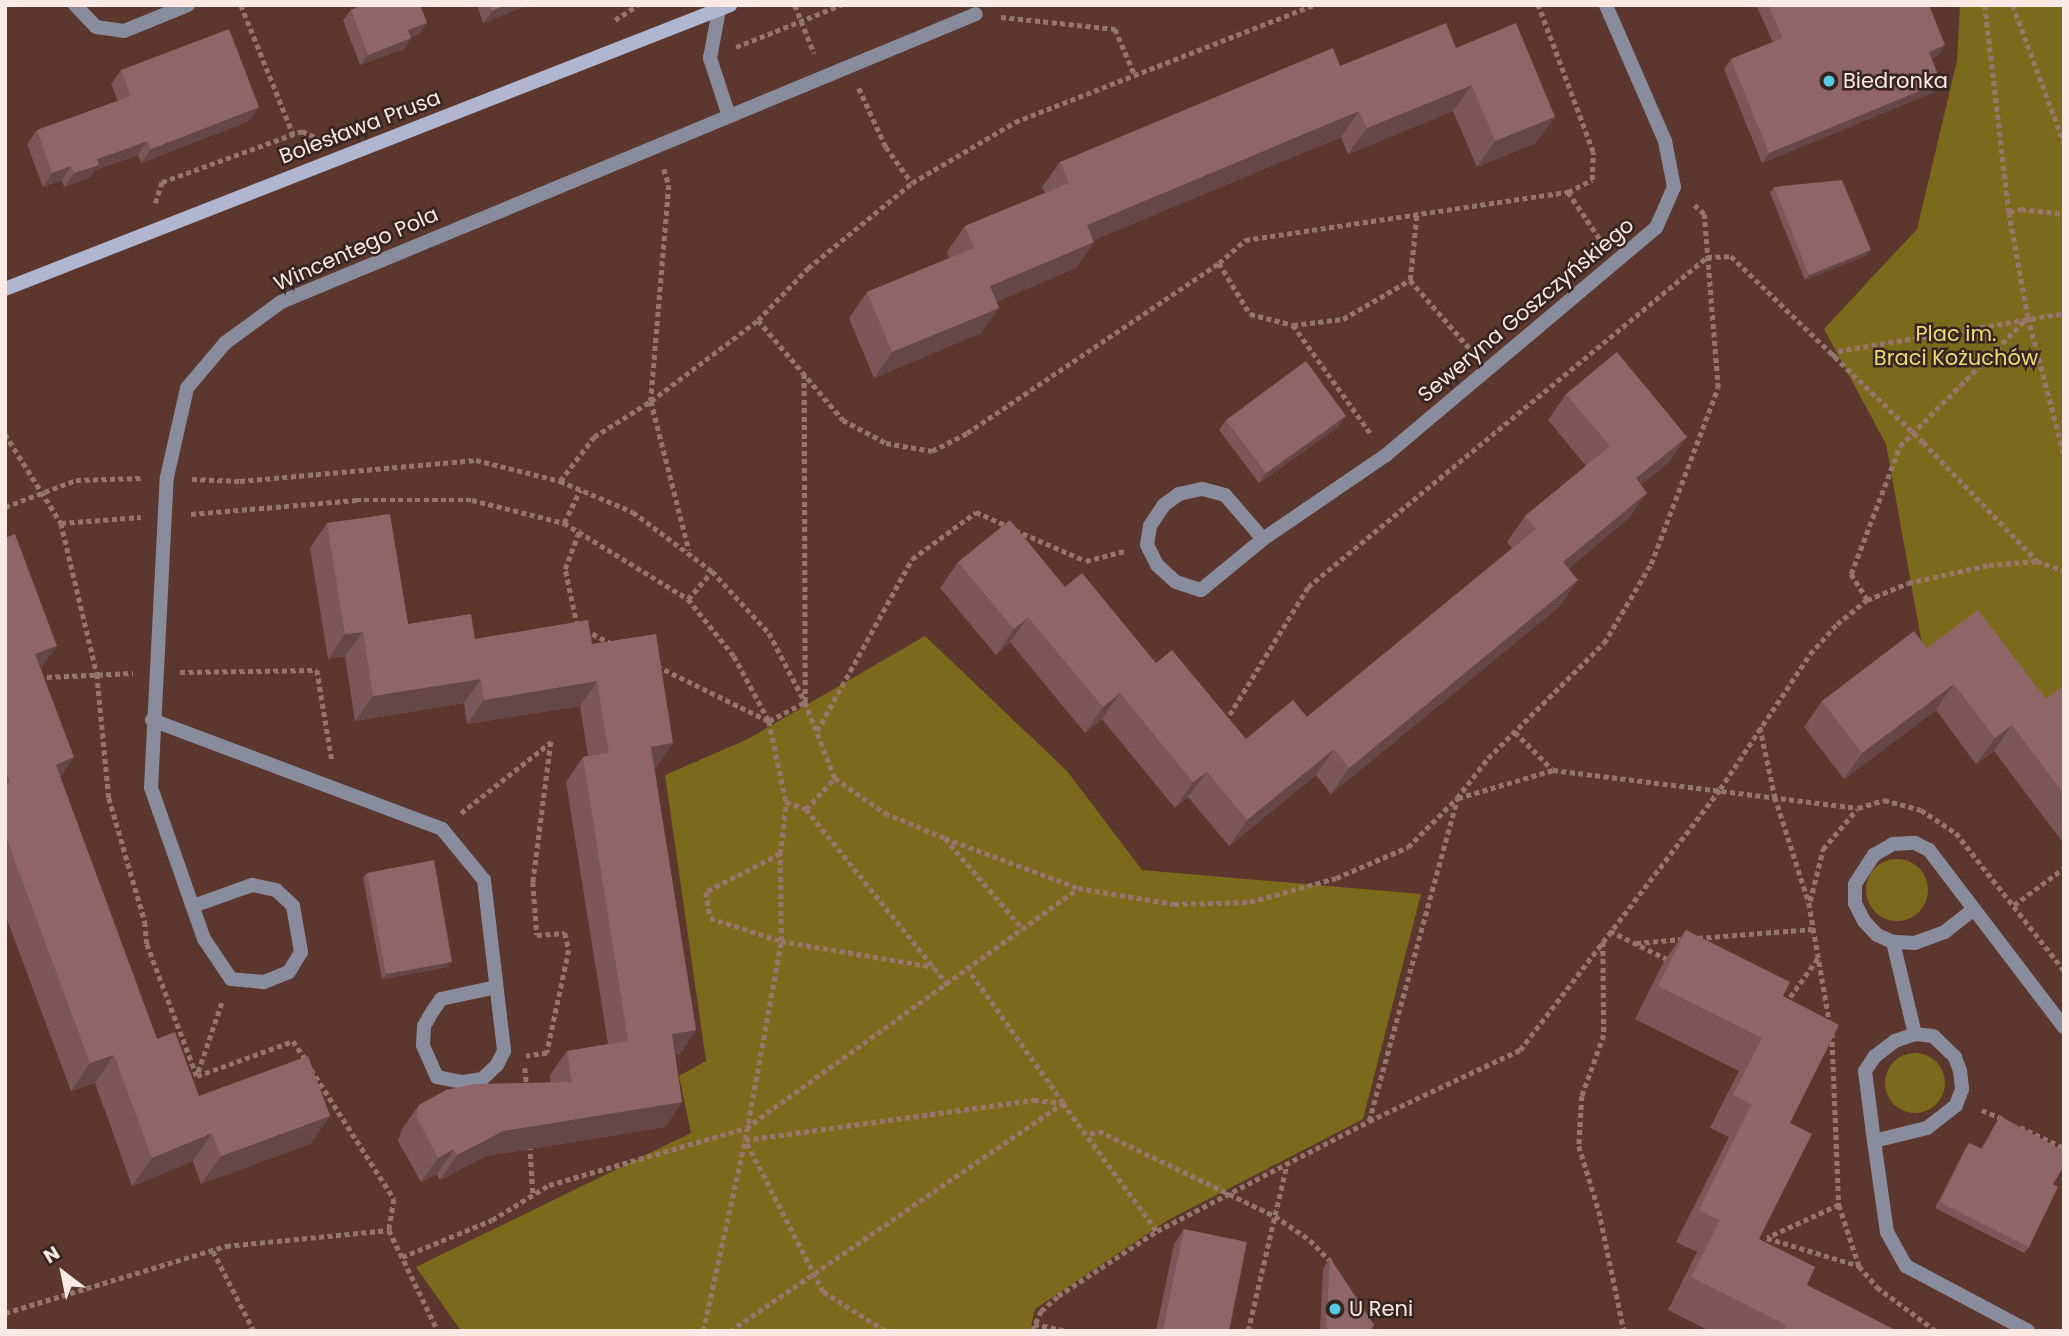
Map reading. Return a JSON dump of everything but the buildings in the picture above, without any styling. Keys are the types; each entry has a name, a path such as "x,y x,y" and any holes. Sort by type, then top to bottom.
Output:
{"street":[{"path":"75,5 96,27 124,31 188,5"},
{"path":"1606,5 1665,141 1674,187"},
{"path":"724,6 710,58 728,113"},
{"name":"Bolesława Prusa","path":"5,289 724,6"},
{"name":"Wincentego Pola","path":"231,978 214,960 151,788 152,720 167,477 187,388 225,342 281,302 728,113 976,14"},
{"name":"Seweryna Goszczyńskiego","path":"1147,545 1157,565 1176,582 1201,590 1263,539 1386,455 1656,228 1674,187"},
{"path":"1147,545 1150,526 1164,505 1180,494 1202,489 1225,495 1263,539"},
{"path":"152,720 442,829 484,880 504,1051 497,1065 482,1079 462,1082 437,1077 423,1045 432,1012 442,999 496,987"},
{"path":"1975,909 1945,932 1916,943 1893,942 1877,935 1864,921 1855,903 1854,884 1874,855 1893,844 1915,843 1929,850 1975,909 2064,1027"},
{"path":"193,906 251,885 276,890 293,906 301,952 289,972 264,982 231,978"},
{"path":"1893,942 1915,1034"},
{"path":"1874,1141 1927,1128 1945,1118 1958,1099 1962,1090 1955,1057 1933,1036 1915,1034 1895,1041 1875,1056 1866,1072 1874,1141 1887,1232 1906,1265 2028,1331"}],"path":[{"path":"241,5 293,134"},
{"path":"795,5 823,75"},
{"path":"560,481 594,437 651,401 758,320 808,268 912,183 1015,122 1134,73 1314,5"},
{"path":"758,320 843,420 886,443 932,451 967,433 1219,263 1245,240 1418,212 1568,192 1592,180 1593,152 1538,5"},
{"path":"1985,5 2009,212 2028,317 2064,454"},
{"path":"2013,5 2064,143"},
{"path":"976,14 1115,29 1134,73"},
{"path":"848,65 886,147 912,183"},
{"path":"655,144 670,185 651,401 689,551"},
{"path":"240,481 476,460 560,481 633,512 689,551 712,571 769,633 805,702 835,778 885,813 1078,888 1174,904 1250,902 1336,878 1408,847 1457,798 1515,732 1604,643 1651,564 1718,388 1704,214 1674,187"},
{"path":"1568,192 1592,228"},
{"path":"2009,212 2021,209 2064,214"},
{"path":"1418,212 1409,280 1455,332"},
{"path":"1222,728 1308,586 1707,257 1731,256 2037,561 2064,571"},
{"path":"1219,263 1250,314 1293,325 1343,319 1409,280"},
{"path":"1832,357 1838,351 2064,313"},
{"path":"1867,600 1851,574 1900,446 2028,317"},
{"path":"1293,325 1386,455"},
{"path":"804,374 805,702"},
{"path":"5,434 44,490 61,523 97,674 108,798 145,922 147,944 197,1076"},
{"path":"5,508 44,490"},
{"path":"564,523 580,490"},
{"path":"61,523 356,500 472,500 564,523 580,530 688,599 734,656 769,721 786,802 780,854 780,940 745,1140 703,1331"},
{"path":"817,731 912,559 976,512 1086,561 1147,545"},
{"path":"580,530 565,569 577,626 625,650"},
{"path":"1032,1331 1034,1324 1058,1296 1157,1231 1369,1121 1520,1050 1720,789 1810,654 1867,600 1908,583 2037,561"},
{"path":"688,599 712,571"},
{"path":"649,662 769,721"},
{"path":"47,677 157,672 317,670 332,764 323,785"},
{"path":"769,721 805,702"},
{"path":"1760,726 1775,797 1809,903 1833,1038 1839,1205 1859,1266 1877,1287 1926,1328 1936,1331"},
{"path":"1515,732 1553,770"},
{"path":"442,829 551,742 533,882 537,935 565,933 569,950 547,1053 526,1056 527,1096"},
{"path":"1457,798 1553,770 1775,797"},
{"path":"806,809 835,778"},
{"path":"1369,1121 1457,798"},
{"path":"786,802 806,809 948,985"},
{"path":"1809,903 1823,849 1858,808"},
{"path":"945,838 1023,929"},
{"path":"780,854 706,892 710,918 780,940 934,967"},
{"path":"2014,906 2064,869"},
{"path":"402,1257 492,1220 533,1193 746,1128 968,971 1078,888"},
{"path":"1636,943 1813,929"},
{"path":"1610,931 1684,967"},
{"path":"1603,941 1604,1035 1583,1096 1579,1146 1599,1211 1624,1331"},
{"path":"1779,1014 1818,958"},
{"path":"968,971 1063,1103 1090,1134 1157,1231"},
{"path":"197,1076 231,978"},
{"path":"1822,1034 1833,1038"},
{"path":"197,1076 293,1041 394,1199 389,1230 438,1331"},
{"path":"1958,1099 2005,1121"},
{"path":"745,1140 1034,1100 1063,1103"},
{"path":"730,1331 1063,1103"},
{"path":"2017,1126 2064,1148"},
{"path":"1090,1134 1099,1131 1275,1216 1310,1240 1334,1265"},
{"path":"530,1138 533,1193"},
{"path":"745,1140 816,1272 822,1292 885,1331"},
{"path":"1248,1331 1287,1163"},
{"path":"1839,1205 1767,1238 1859,1266"},
{"path":"5,1313 213,1251 389,1230"},
{"path":"213,1251 254,1331"},
{"path":"1034,1324 1068,1331"}],"green space":[{"name":"Plac im. Braci Kożuchów","path":"1960,5 2062,5 2064,9 2064,725 1924,655 1886,444 1824,329 1917,229 1957,61"},
{"path":"925,636 1067,771 1142,870 1421,894 1363,1119 1168,1220 1035,1309 1030,1331 461,1331 416,1267 691,1133 679,1076 706,1061 665,775 748,739"},
{"path":"1897,859 1919,868 1928,890 1919,912 1897,921 1875,912 1866,890 1875,868"},
{"path":"1909,1053 1921,1053 1940,1066 1945,1083 1943,1095 1932,1108 1921,1113 1909,1113 1890,1100 1885,1089 1885,1077 1898,1058"}],"place":[{"name":"Biedronka","path":"1829,81"},
{"name":"U Reni","path":"1335,1309"}]}
